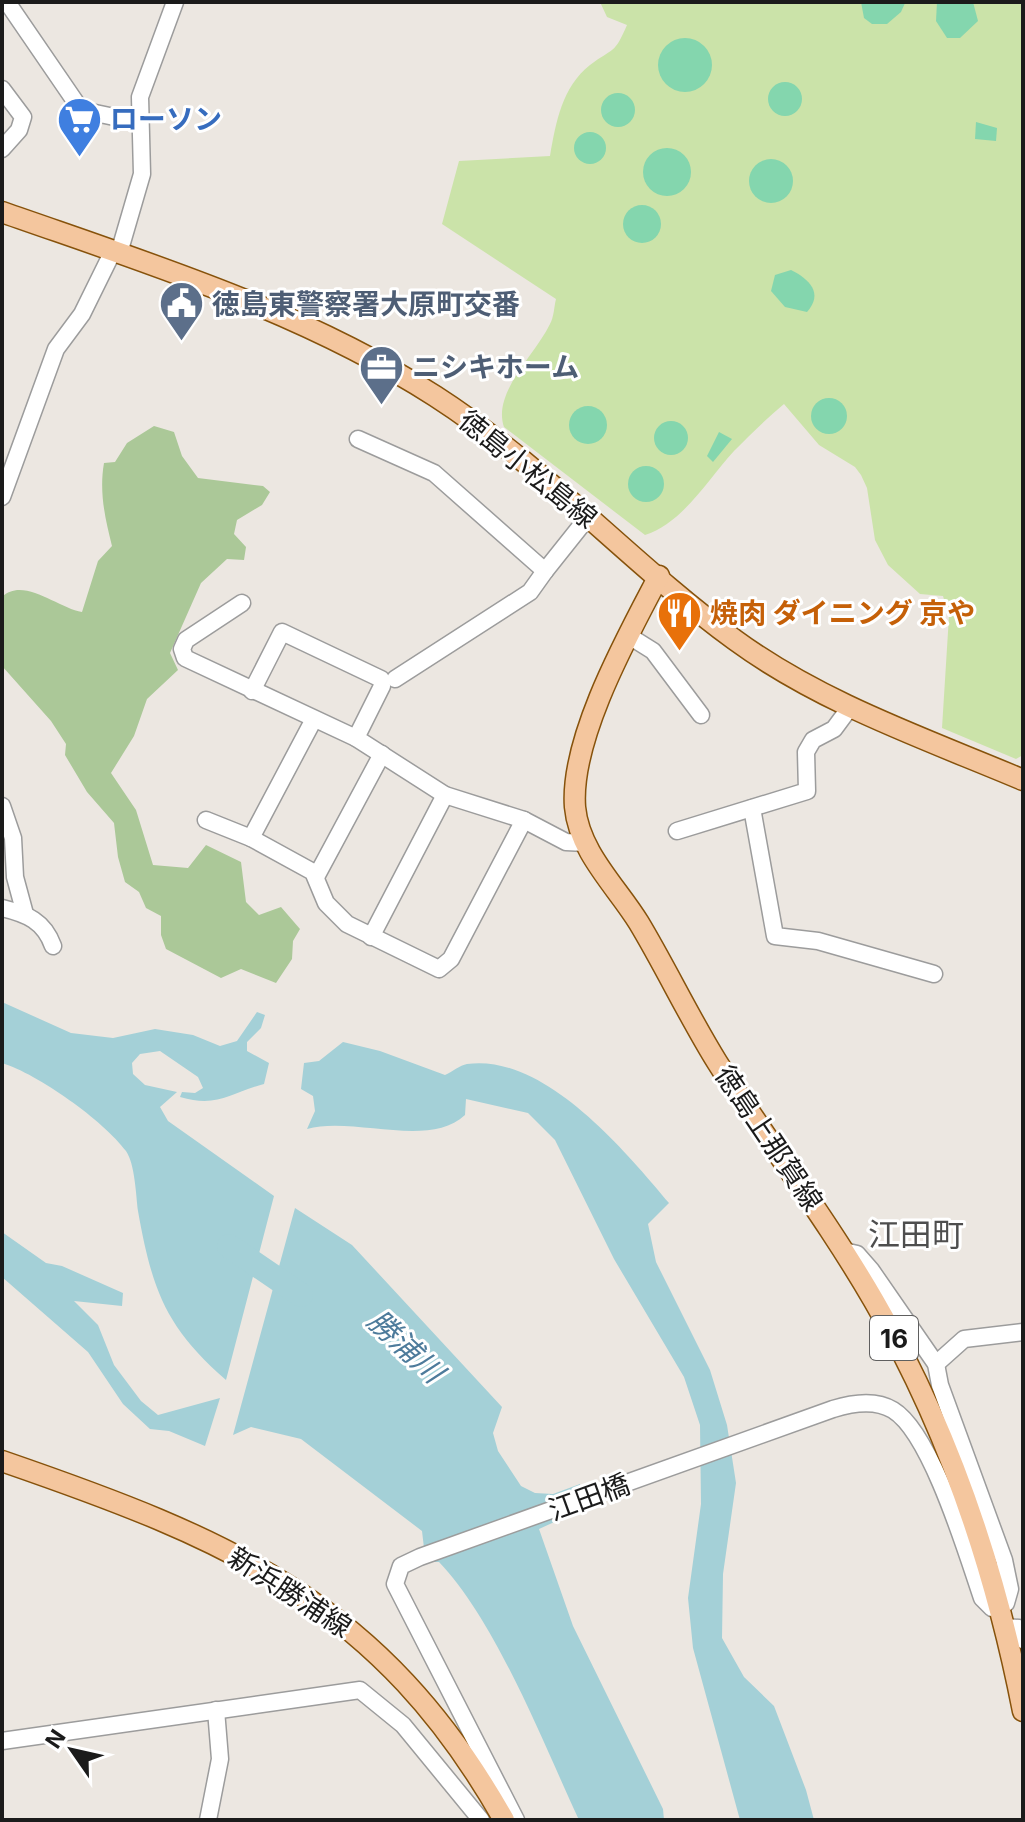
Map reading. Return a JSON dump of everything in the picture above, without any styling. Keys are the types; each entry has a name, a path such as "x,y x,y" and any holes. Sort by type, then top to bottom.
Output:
{"main road":[{"name":"徳島小松島線","path":"2,212 220,289 364,355 435,396 504,444 737,642 851,706 1019,774"},
{"name":"徳島上那賀線","path":"659,576 629,636 578,764 575,809 586,843 638,921 718,1062 844,1251 889,1329 936,1422 1003,1618 1023,1711"},
{"name":"新浜勝浦線","path":"2,1461 179,1526 312,1599 398,1674 450,1734 504,1820"}],"street":[{"path":"7,2 81,110 138,122"},
{"path":"2,497 56,349 82,314 116,252 142,174 138,122 145,76 175,2"},
{"path":"2,89 23,117 19,130 2,149"},
{"path":"358,439 434,473 545,571"},
{"path":"395,679 530,592 588,517"},
{"path":"242,603 186,640 182,649 192,663 356,738 402,771 445,795 524,820 566,842 586,843"},
{"path":"252,691 282,632 381,679 382,686 356,738"},
{"path":"629,636 653,651 701,715"},
{"path":"677,831 807,791 806,752 813,740 834,729 851,706"},
{"path":"251,838 314,719"},
{"path":"316,877 382,754"},
{"path":"371,937 445,795"},
{"path":"2,806 13,838 8,875 25,914"},
{"path":"752,808 775,936 818,941 934,974"},
{"path":"206,820 251,838 307,868 316,877 334,915 371,937 439,969 451,959 524,820"},
{"path":"2,908 25,914 46,930 53,946"},
{"path":"844,1251 857,1254 871,1270 936,1364 940,1385 1004,1560 1010,1589 1003,1618"},
{"path":"936,1364 964,1339 1023,1332"},
{"name":"江田橋","path":"516,1820 395,1584 401,1566 757,1437 851,1404 890,1408 902,1417 933,1470 982,1598 1019,1628 1023,1640"},
{"path":"2,1741 360,1690 403,1725 481,1820"},
{"path":"208,1820 220,1759 216,1710"}],"green space":[{"path":"600,2 1023,2 1023,755 1016,759 942,728 949,616 943,596 920,594 888,565 875,540 867,488 861,475 855,467 819,445 784,404 734,451 683,511 659,529 645,535 504,427 504,400 517,374 544,336 556,299 442,224 459,161 550,156 567,94 580,74 616,46 627,25 607,17"},
{"path":"861,2 905,3 901,12 887,24 872,24 864,18"},
{"path":"937,2 973,2 978,21 960,38 947,38 936,21"},
{"path":"685,38 704,46 712,65 704,84 685,92 666,84 658,65 666,46"},
{"path":"785,82 797,87 802,99 797,111 785,116 773,111 768,99 773,87"},
{"path":"618,93 630,98 635,110 630,122 618,127 606,122 601,110 606,98"},
{"path":"976,122 997,128 996,141 975,139"},
{"path":"590,132 601,137 606,148 601,159 590,164 579,159 574,148 579,137"},
{"path":"667,148 684,155 691,172 684,189 667,196 650,189 643,172 650,155"},
{"path":"771,159 786,166 793,181 786,196 771,203 756,196 749,181 756,166"},
{"path":"642,205 655,211 661,224 655,237 642,243 629,237 623,224 629,211"},
{"path":"791,270 812,287 814,299 807,312 785,307 771,291 775,275"},
{"path":"829,398 842,403 847,416 842,429 829,434 816,429 811,416 816,403"},
{"path":"588,406 601,412 607,425 601,438 588,444 575,438 569,425 575,412"},
{"path":"671,421 683,426 688,438 683,450 671,455 659,450 654,438 659,426"},
{"path":"154,426 174,432 182,456 198,478 263,486 270,492 262,505 237,520 234,534 246,547 244,560 227,559 201,583 170,653 178,670 147,699 134,736 111,773 136,810 153,865 188,868 206,845 241,862 246,902 259,915 281,907 300,929 293,941 292,959 276,983 241,969 221,978 166,949 161,935 161,916 146,908 139,892 125,882 114,823 87,792 65,755 66,744 51,721 2,666 2,597 10,591 30,591 82,612 98,561 112,546 102,495 104,463 115,462 127,443"},
{"path":"719,432 732,439 713,462 707,456"},
{"path":"646,466 659,471 664,484 659,497 646,502 633,497 628,484 633,471"}],"water":[{"path":"2,1002 71,1033 113,1038 155,1029 193,1035 220,1046 237,1041 257,1012 265,1015 261,1028 247,1042 247,1051 269,1063 264,1084 224,1098 193,1100 180,1097 182,1092 195,1093 203,1088 198,1077 160,1051 140,1054 132,1063 133,1074 145,1085 177,1092 160,1107 168,1121 274,1196 226,1380 188,1342 164,1305 149,1263 133,1171 126,1151 102,1126 69,1100 33,1077 2,1063"},
{"path":"343,1042 380,1051 445,1075 467,1064 496,1065 525,1074 581,1110 630,1158 669,1203 648,1224 656,1262 710,1370 727,1425 736,1483 723,1574 722,1638 744,1677 774,1706 814,1820 740,1820 693,1648 688,1598 701,1504 700,1425 684,1377 614,1259 555,1140 528,1113 466,1099 465,1115 450,1125 432,1130 346,1126 307,1129 315,1111 313,1096 301,1089 304,1063 319,1061"},
{"path":"295,1208 352,1245 502,1407 493,1433 498,1451 521,1486 535,1493 553,1494 580,1484 585,1508 539,1529 573,1626 663,1809 664,1820 579,1820 499,1650 460,1587 439,1562 433,1562 424,1548 422,1531 301,1439 251,1427 233,1435"},
{"path":"2,1232 46,1263 62,1266 123,1293 122,1306 74,1301 98,1325 114,1365 141,1401 158,1415 220,1398 205,1446 169,1431 150,1429 123,1404 88,1352 2,1277"}],"waterway":[{"name":"勝浦川","path":"229,1246 301,1295"}],"place":[{"name":"ローソン","path":"79,158"},
{"name":"徳島東警察署大原町交番","path":"181,343"},
{"name":"ニシキホーム","path":"381,406"},
{"name":"焼肉 ダイニング 京や","path":"679,652"}],"district":[{"name":"江田町","path":"916,1234"}]}
